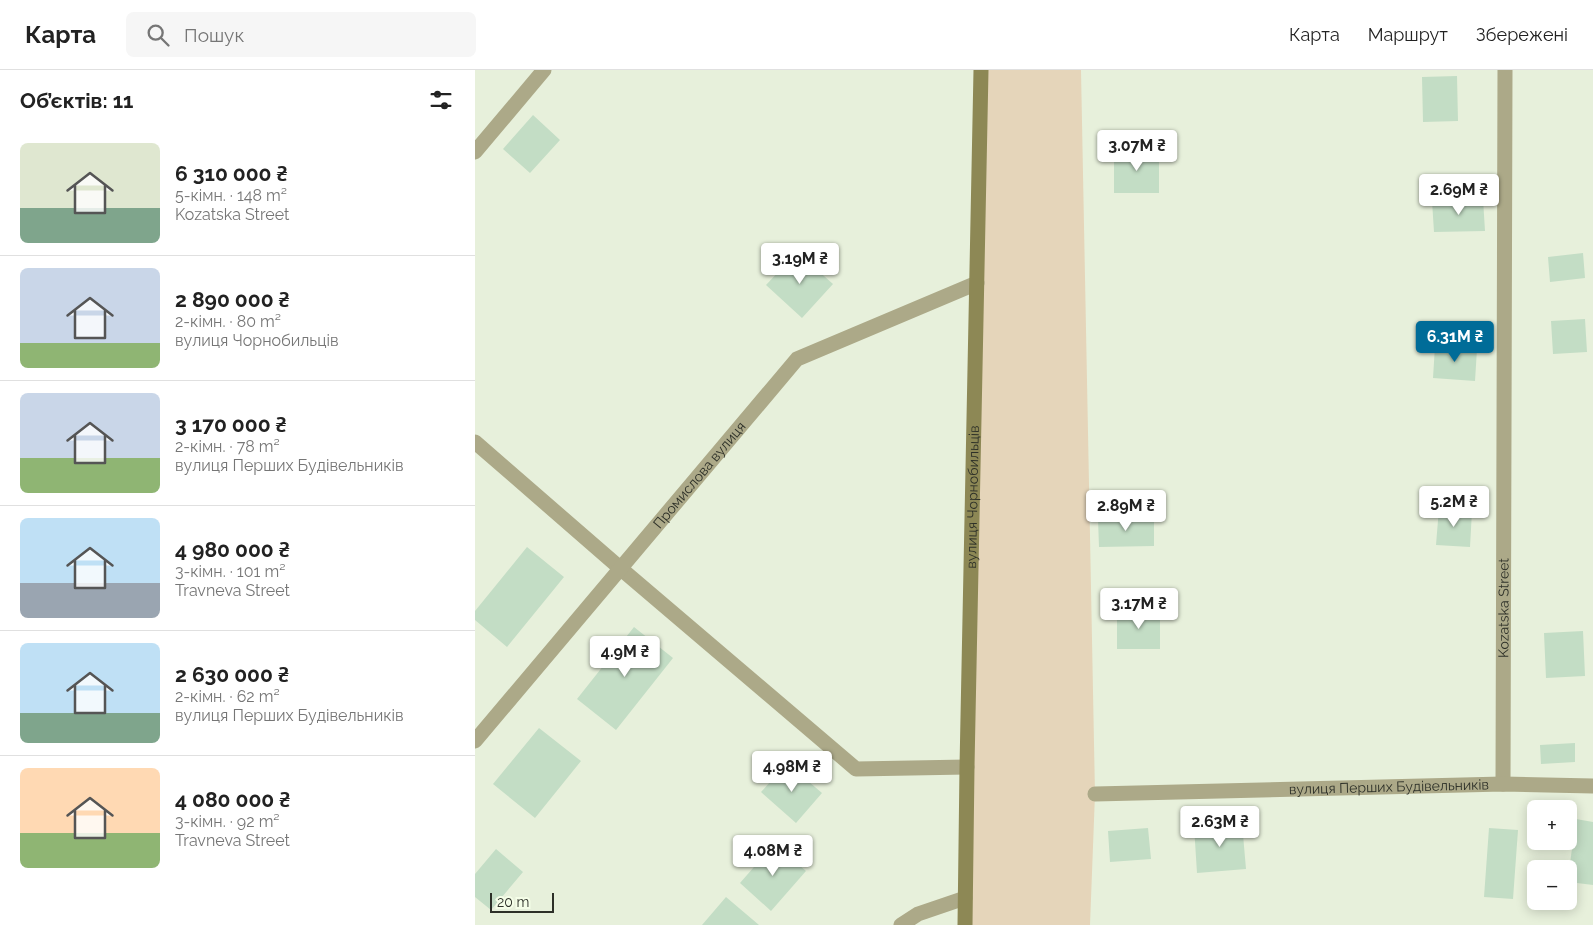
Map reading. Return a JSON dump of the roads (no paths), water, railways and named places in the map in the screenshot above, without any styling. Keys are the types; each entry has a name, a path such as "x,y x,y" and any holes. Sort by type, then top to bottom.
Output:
{"street":[{"path":"475,152 544,70"},
{"name":"вулиця Чорнобильців","path":"965,925 981,70"},
{"name":"Kozatska Street","path":"1503,784 1505,70"},
{"name":"Промислова вулиця","path":"475,740 797,359 977,283"},
{"path":"475,442 857,768 967,767"},
{"name":"вулиця Перших Будівельників","path":"1095,794 1503,784 1593,786"},
{"path":"901,925 918,914 965,898"}]}
